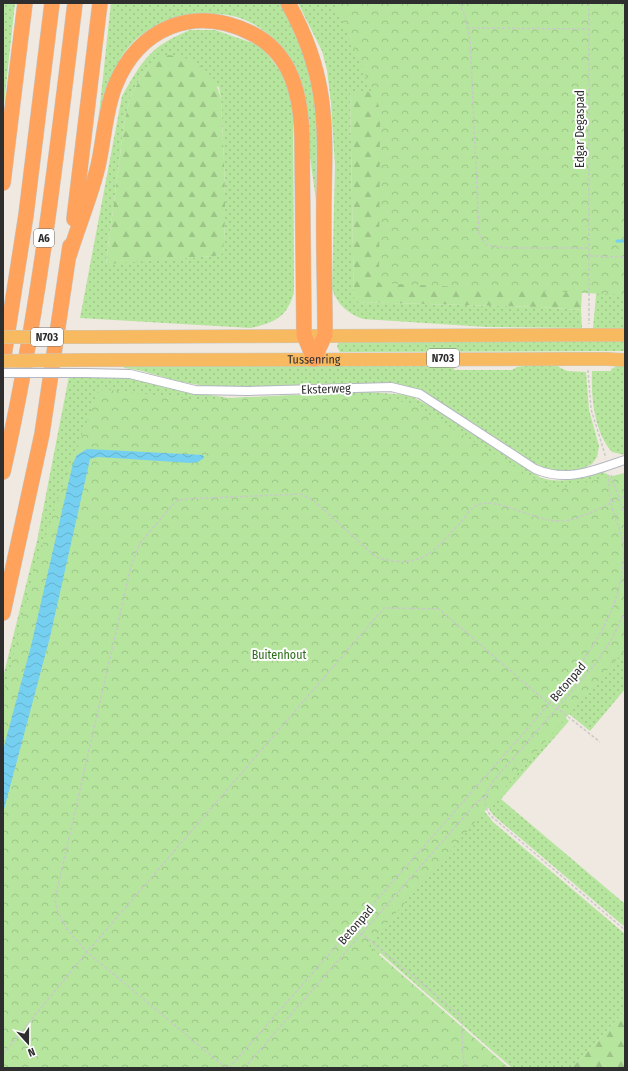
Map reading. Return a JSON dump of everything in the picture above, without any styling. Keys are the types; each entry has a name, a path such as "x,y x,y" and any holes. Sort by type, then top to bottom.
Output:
{"highway":[{"path":"3,183 25,3"},
{"name":"A6","path":"3,361 26,215 52,3"},
{"name":"A6","path":"3,472 28,350 57,152 75,3"},
{"name":"A6","path":"3,613 42,434 69,256 100,3"},
{"path":"288,3 309,46 323,100 326,160 324,194 325,335 314,359"},
{"name":"A6","path":"69,256 98,167 114,87 126,64 144,43 169,27 182,22 200,20 220,21 233,25 260,37 277,51 290,72 298,96 302,138 304,335 314,359"},
{"name":"Tussenring","path":"3,337 625,335"},
{"name":"Tussenring","path":"3,361 87,366 314,359 625,360"}],"street":[{"name":"Eksterweg","path":"3,373 87,366 130,374 195,390 248,391 391,387 420,394 535,469 545,473 567,476 625,460"}],"path":[{"path":"459,3 470,39 479,234 486,245 507,248 590,248"},
{"name":"Edgar Degaspad","path":"589,3 590,256 625,256"},
{"path":"467,28 589,29"},
{"path":"608,465 625,516"},
{"path":"229,1068 549,704 588,656 611,617 622,581 623,543 611,503 608,465"},
{"path":"226,1068 87,952 66,928 57,910 57,886 131,566 140,543 176,501 184,498 300,494 312,499 376,557 388,561 407,561 423,558 433,552 475,506 494,503 543,519 563,521 611,503 625,496"},
{"path":"3,1054 87,952 384,608 439,609 549,704 557,708 600,742"},
{"name":"Betonpad","path":"244,1068 476,803 485,796 494,780 604,653 625,611"},
{"path":"485,796 486,808 491,816 625,930"},
{"path":"352,928 361,933 461,1016 464,1068"}],"green space":[{"path":"3,3 15,3 4,104 3,101"},
{"path":"111,3 283,3 318,87 316,201 299,75 283,50 274,40 252,23 240,18 226,15 203,15 156,28 144,33 134,41 120,59 107,90 98,123"},
{"path":"298,3 364,3 383,92 350,92 354,302 540,307 581,310 582,328 487,327 363,319 352,314 340,304 332,289 335,166 331,103 327,70 322,51"},
{"path":"334,3 625,3 625,295 379,283 380,109"},
{"path":"190,30 215,30 261,46 281,72 288,88 293,112 294,292 284,313 274,321 260,326 251,328 80,318 122,96 148,56 165,42","holes":["150,66 219,87 225,176 223,253 215,256 106,263 124,124 130,98 140,79"]},
{"path":"162,55 183,57 192,61 207,72 218,89 221,99 225,176 223,253 215,256 106,264 124,124 130,98 140,79 150,66"},
{"path":"350,92 383,92 582,291 581,310 540,307 354,302"},
{"path":"625,262 625,328 593,328 597,285"},
{"path":"625,340 625,351 340,352 337,347 338,343 342,341"},
{"path":"553,364 567,371 586,372 589,410 599,446 597,457 592,464 578,470 562,472 551,471 532,462 417,389 393,384 242,388 211,387 181,382 138,370 124,368 123,366 426,365 454,368 454,370 512,370 517,367"},
{"path":"621,364 625,364 625,455 612,452 601,435 597,424 592,392 592,371 611,371 611,369"},
{"name":"Buitenhout","path":"69,376 132,378 192,392 229,398 368,392 409,395 439,411 541,478 549,480 564,480 579,478 601,471 609,475 625,523 483,808 493,822 625,934 625,1011 572,1068 512,1068 380,953 353,984 3,1068 3,677 37,541"},
{"name":"Buitenhout","path":"99,389 200,400 294,395 379,396 412,404 545,485 562,488 625,473 625,650 368,945 509,1068 3,1068 3,698 32,577 60,493"},
{"path":"625,616 625,689 590,731 563,709"},
{"path":"559,713 569,721 501,799 625,904 625,927 493,815 487,806"},
{"path":"625,1011 625,1068 572,1068"}],"water":[{"path":"87,449 203,455 204,458 198,462 191,463 98,457 90,459 50,637 3,813 3,750 31,646 73,463 77,455"}],"waterway":[{"path":"617,241 625,241"}]}
